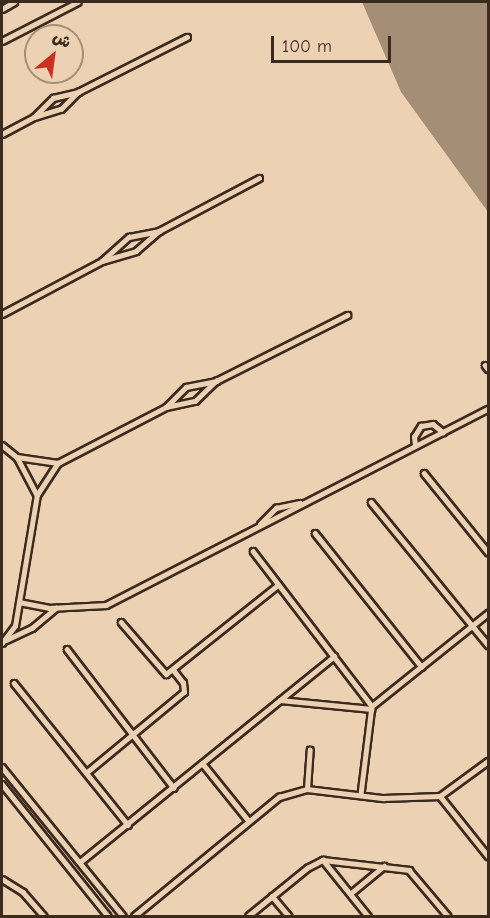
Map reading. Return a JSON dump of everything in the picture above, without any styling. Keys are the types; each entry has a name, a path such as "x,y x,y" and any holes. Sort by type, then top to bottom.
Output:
{"lane":[{"path":"2,9 14,2"},
{"path":"2,41 78,2"},
{"path":"34,117 53,98 78,92 187,37"},
{"path":"2,134 34,117 61,109 78,92"},
{"path":"2,314 102,261 136,251 159,231 259,178"},
{"path":"102,261 129,237 159,231"},
{"path":"166,407 186,387 216,381 347,315"},
{"path":"4,642 15,626 37,495 58,463 166,407 195,401 216,381"},
{"path":"19,602 56,608 106,605 260,524 281,517 299,503 489,409"},
{"path":"415,446 415,433 421,426 433,424 443,432"},
{"path":"2,445 17,456 58,463"},
{"path":"17,456 37,495"},
{"path":"424,473 489,552"},
{"path":"371,502 489,645"},
{"path":"260,524 276,508 299,503"},
{"path":"315,533 422,667"},
{"path":"253,551 372,708 362,794"},
{"path":"122,622 160,672 166,675 278,585"},
{"path":"4,642 26,632 56,608"},
{"path":"280,700 372,708 489,613"},
{"path":"67,649 174,788"},
{"path":"80,862 334,656"},
{"path":"86,773 184,692 183,682 173,670"},
{"path":"14,683 128,825"},
{"path":"307,789 310,750"},
{"path":"134,916 279,797 307,789 402,799 440,796 489,761"},
{"path":"203,764 249,821"},
{"path":"2,767 123,916"},
{"path":"2,784 108,916"},
{"path":"440,796 489,856"},
{"path":"323,860 368,916"},
{"path":"248,916 323,860 384,866 414,873 448,916"},
{"path":"350,894 384,866"},
{"path":"2,879 23,892 44,916"},
{"path":"272,896 289,916"}],"shaded area":[{"path":"362,2 488,2 488,212 401,92"}]}
